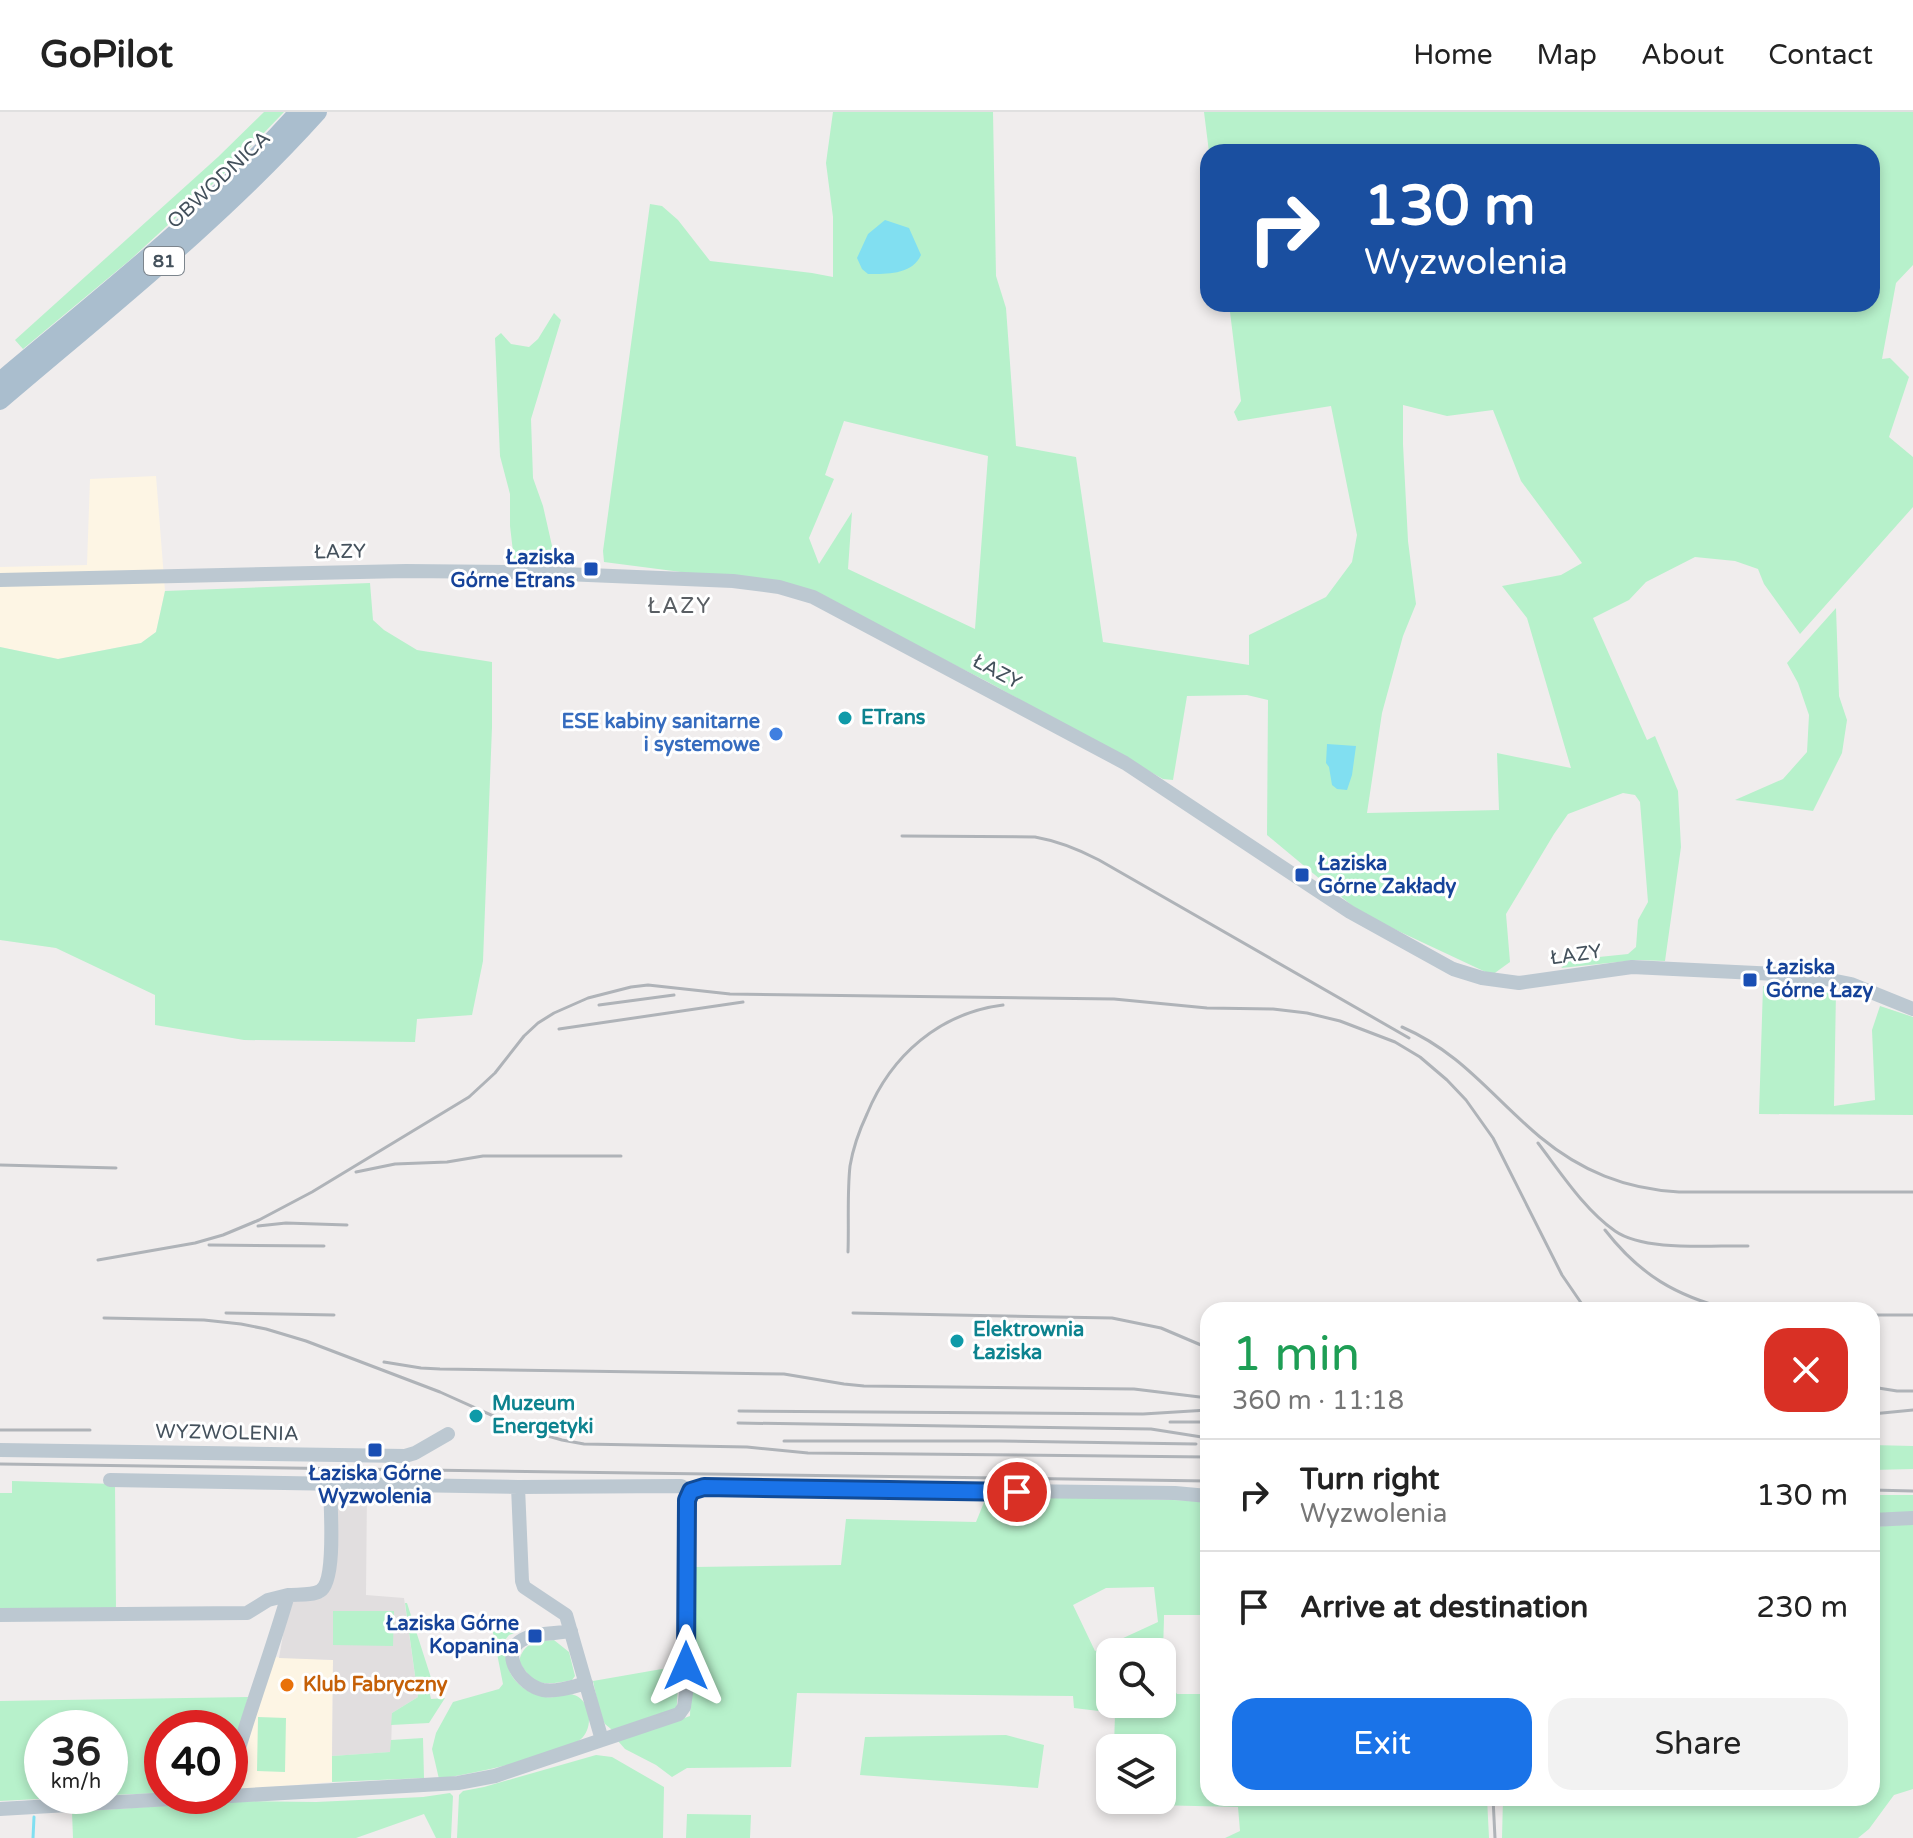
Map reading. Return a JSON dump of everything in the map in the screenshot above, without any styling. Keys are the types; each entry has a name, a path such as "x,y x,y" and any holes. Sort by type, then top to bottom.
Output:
{"main road":[{"name":"OBWODNICA","path":"0,381 199,211 298,112"},
{"name":"OBWODNICA","path":"0,401 215,216 318,112"}],"street":[{"name":"ŁAZY","path":"0,580 392,571 516,572 733,581 779,587 813,597 1125,763 1350,912 1453,969 1482,978 1519,983 1632,967 1777,974 1851,984 1913,1009"},
{"name":"WYZWOLENIA","path":"0,1450 405,1456 448,1434"},
{"path":"110,1480 518,1487 681,1486 691,1491 704,1487 1200,1495"},
{"path":"0,1615 247,1613 268,1600 316,1593 327,1583 331,1567 330,1483"},
{"path":"518,1487 522,1581 524,1587 566,1615 602,1740"},
{"path":"248,1795 458,1783 495,1776 679,1714 684,1707 686,1693 687,1500 691,1491"},
{"path":"1880,1520 1913,1518"},
{"path":"248,1718 270,1658 288,1595"},
{"path":"571,1631 523,1639 515,1645 513,1657 516,1672 526,1684 540,1690 554,1691 586,1683"},
{"path":"0,1809 144,1801"}],"shaded area":[{"path":"156,476 165,591 156,632 141,643 58,659 0,647 0,567 87,565 90,479"},
{"path":"333,1488 367,1489 366,1595 404,1598 418,1697 392,1713 391,1752 332,1756 333,1660 279,1658 289,1601 323,1598 334,1573"},
{"path":"274,1657 333,1660 332,1782 248,1789 248,1737"}],"green space":[{"path":"264,112 284,112 232,166 130,260 23,349 15,340"},
{"path":"833,112 993,112 996,276 1006,308 1016,446 1076,457 1103,642 1249,665 1249,635 1326,597 1352,562 1357,535 1331,406 1238,421 1234,412 1241,401 1230,312 1880,312 1880,144 1208,144 1204,112 1913,112 1913,265 1896,283 1882,359 1890,358 1909,377 1889,437 1913,457 1913,507 1800,634 1764,584 1758,569 1735,561 1695,557 1646,582 1629,600 1593,618 1647,740 1655,736 1678,791 1681,847 1665,961 1637,960 1561,968 1570,960 1628,954 1636,947 1638,920 1648,902 1640,802 1635,795 1623,793 1568,814 1506,914 1510,962 1492,975 1362,914 1267,835 1268,700 1247,695 1187,696 1173,780 1163,779 988,682 804,588 604,562 650,204 662,206 678,220 710,261 833,277 833,217 826,163","holes":["1403,405 1447,416 1493,410 1521,481 1582,563 1561,575 1502,586 1527,618 1571,768 1497,753 1499,810 1367,813 1382,713 1403,636 1416,604 1408,541","844,421 988,456 975,629 848,569 852,512 819,564 809,538 834,479 825,475"]},
{"path":"554,313 561,320 531,419 533,478 555,559 514,560 510,494 500,456 495,338 501,333 511,344 529,347 538,339"},
{"path":"370,583 373,620 384,630 417,650 492,662 483,961 472,1015 417,1019 415,1042 244,1040 155,1025 155,995 56,948 0,940 0,647 58,659 141,643 156,632 165,591"},
{"path":"1836,608 1839,696 1847,720 1842,753 1813,811 1735,800 1783,779 1807,752 1809,715 1787,663"},
{"path":"1763,986 1836,991 1834,1106 1875,1100 1872,1030 1880,1006 1913,1017 1913,1115 1759,1114"},
{"path":"1880,1445 1913,1446 1913,1469 1880,1470"},
{"path":"12,1481 115,1484 116,1609 0,1610 0,1493 12,1493"},
{"path":"987,1495 1200,1501 1200,1615 1164,1615 1163,1638 1123,1638 1158,1622 1154,1587 1106,1588 1073,1605 1096,1651 1096,1711 1074,1708 1073,1696 797,1693 791,1767 687,1768 672,1777 625,1749 605,1724 593,1681 679,1666 676,1721 690,1716 694,1665 694,1567 841,1565 846,1519 976,1522"},
{"path":"1880,1495 1913,1495 1913,1513 1880,1514"},
{"path":"1913,1524 1913,1789 1894,1795 1869,1829 1858,1838 1502,1838 1503,1806 1880,1806 1880,1526"},
{"path":"405,1603 433,1684 428,1686 431,1699 445,1698 429,1723 391,1725 392,1713 418,1697"},
{"path":"333,1611 394,1611 393,1646 333,1645"},
{"path":"518,1625 520,1631 505,1640 507,1663 512,1676 536,1695 579,1697 587,1709 587,1731 576,1742 543,1754 439,1779 432,1749 436,1733 453,1702 499,1689 503,1684 492,1628"},
{"path":"554,1640 569,1652 575,1676 572,1680 557,1683 533,1681 519,1662 521,1655 532,1644"},
{"path":"1176,1692 1200,1694 1200,1806 1487,1806 1489,1838 1225,1838 1240,1831 1238,1807 1176,1806 1176,1734 1114,1734 1115,1718 1176,1718"},
{"path":"248,1697 245,1710 144,1710 144,1794 128,1794 128,1710 24,1710 24,1800 0,1801 0,1701"},
{"path":"258,1717 286,1718 285,1772 257,1771"},
{"path":"1006,1735 1044,1745 1038,1788 860,1775 865,1737"},
{"path":"423,1738 424,1778 332,1782 332,1756 390,1752 391,1740"},
{"path":"596,1755 612,1757 664,1787 663,1838 457,1838 459,1795 463,1791"},
{"path":"450,1793 453,1796 451,1838 436,1838 424,1814 356,1838 73,1838 72,1814 128,1814 128,1808 144,1807 144,1814 248,1814 248,1801 316,1802"},
{"path":"687,1814 751,1815 750,1838 686,1838"}],"water":[{"path":"885,220 909,228 921,255 905,270 868,274 857,258 868,234"},
{"path":"1327,744 1356,746 1347,790 1332,785 1326,763"}],"waterway":[{"path":"33,1838 34,1817"}],"railway":[{"path":"902,836 1035,837 1076,849 1409,1038"},
{"path":"98,1260 195,1243 259,1220 312,1192 469,1097 495,1073 524,1036 554,1013 588,998 648,985 730,994 1114,999 1207,1008 1273,1009 1340,1021 1395,1042 1420,1057 1466,1100 1493,1138 1562,1275 1581,1302"},
{"path":"599,1005 674,995"},
{"path":"559,1029 743,1002"},
{"path":"848,1252 850,1166 859,1133 877,1093 890,1073 920,1040 959,1017 1003,1005"},
{"path":"1402,1027 1459,1063 1540,1137 1571,1160 1622,1182 1679,1192 1913,1192"},
{"path":"1538,1143 1593,1212 1628,1238 1661,1245 1748,1246"},
{"path":"356,1172 395,1164 447,1162 483,1156 621,1156"},
{"path":"0,1165 116,1168"},
{"path":"258,1226 286,1223 347,1225"},
{"path":"1605,1230 1632,1260 1660,1282 1705,1302"},
{"path":"209,1245 324,1246"},
{"path":"226,1313 334,1315"},
{"path":"853,1313 1112,1318 1161,1328 1200,1345"},
{"path":"1880,1315 1913,1315"},
{"path":"104,1318 204,1320 266,1329 440,1392 520,1428 584,1444 747,1447 808,1453 1200,1457"},
{"path":"384,1362 440,1369 784,1374 864,1386 1134,1389 1200,1397"},
{"path":"1880,1388 1913,1391"},
{"path":"739,1411 1143,1414 1200,1410"},
{"path":"1880,1413 1913,1410"},
{"path":"1170,1422 1200,1422"},
{"path":"738,1423 1151,1429 1200,1437"},
{"path":"0,1430 90,1430"},
{"path":"784,1441 1196,1444"},
{"path":"0,1464 1200,1481"},
{"path":"1880,1490 1913,1491"},
{"path":"1493,1806 1495,1838"}],"place":[{"name":"Łaziska Górne Etrans","path":"591,569"},
{"name":"ETrans","path":"845,718"},
{"name":"ESE kabiny sanitarne i systemowe","path":"776,734"},
{"name":"Łaziska Górne Zakłady","path":"1302,875"},
{"name":"Łaziska Górne Łazy","path":"1750,980"},
{"name":"Elektrownia Łaziska","path":"957,1341"},
{"name":"Muzeum Energetyki","path":"476,1416"},
{"name":"Łaziska Górne Wyzwolenia","path":"375,1450"},
{"name":"Łaziska Górne Kopanina","path":"535,1636"},
{"name":"Klub Fabryczny","path":"287,1685"}],"district":[{"name":"ŁAZY","path":"680,606"}],"route":[{"path":"686,1666 687,1500 691,1491 704,1487 1017,1492"}]}
